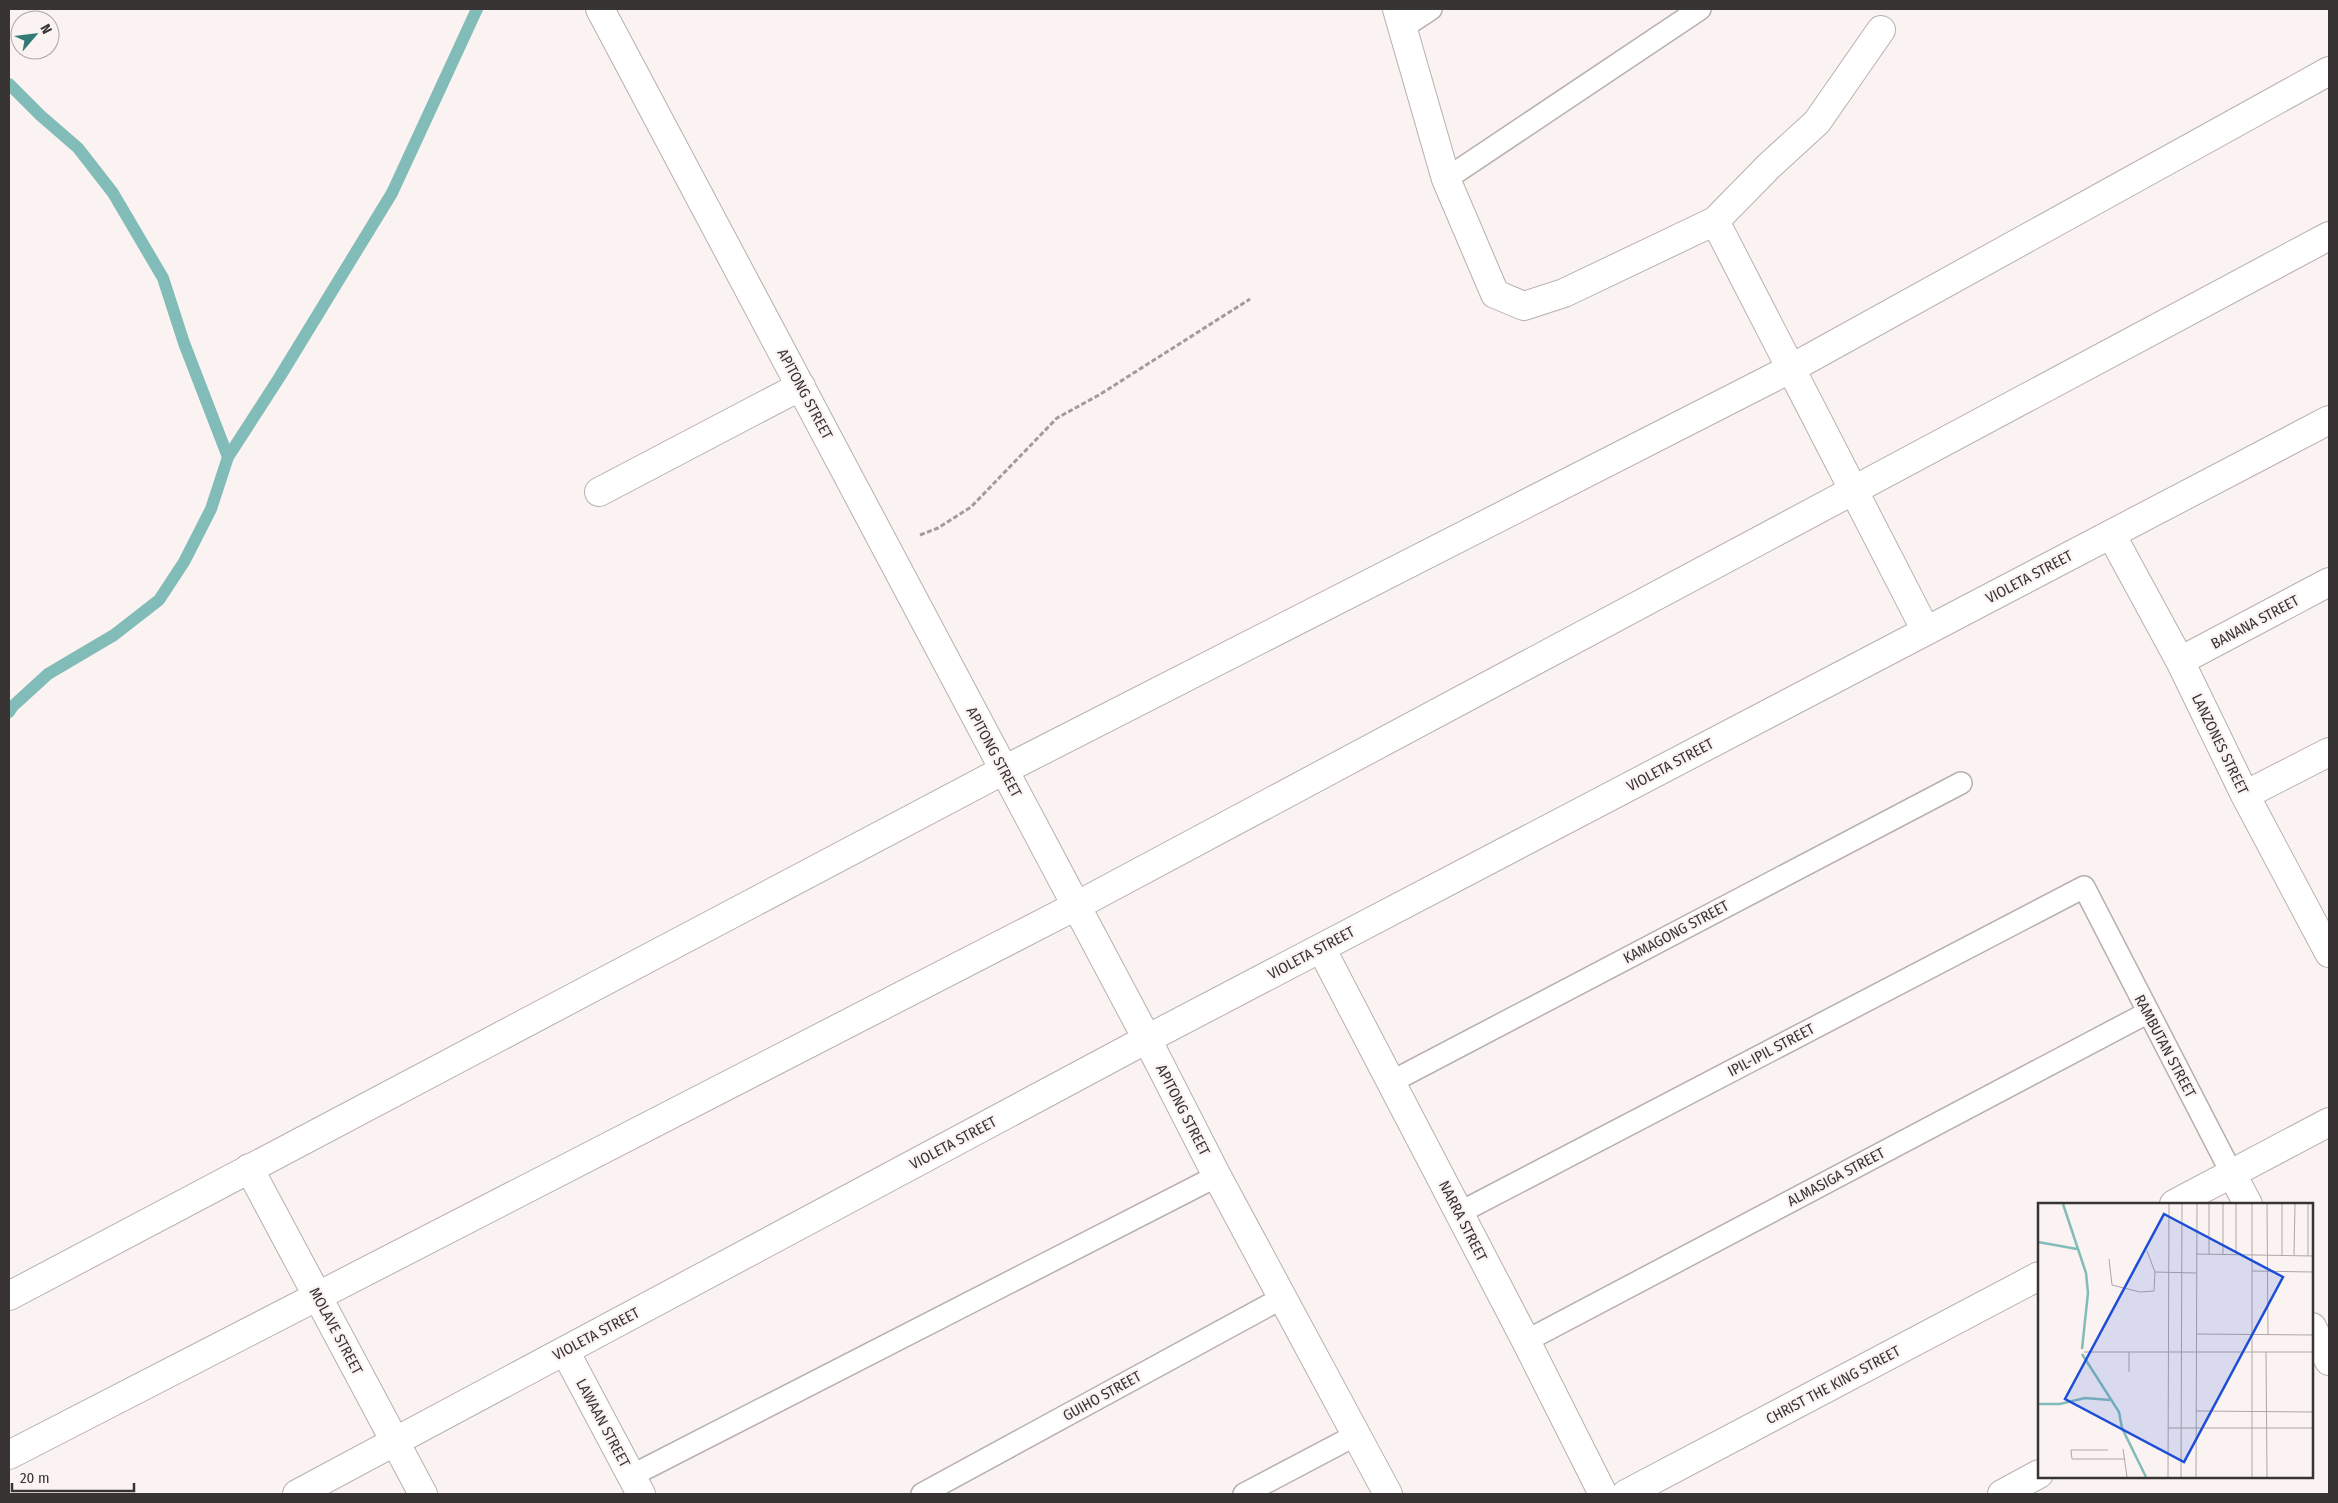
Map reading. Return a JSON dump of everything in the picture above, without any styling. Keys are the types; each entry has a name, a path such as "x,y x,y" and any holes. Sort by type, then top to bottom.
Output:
{"street":[{"name":"APITONG STREET","path":"600,9 1147,1039 1217,1176 1388,1494"},
{"path":"1400,19 1446,179 1495,294 1524,306 1564,293 1714,221 1769,166 1817,122 1881,30"},
{"path":"9,1296 1004,770 1790,369 2329,71"},
{"path":"1714,221 1926,631"},
{"path":"9,1455 1076,906 2329,236"},
{"path":"599,492 800,386"},
{"name":"VIOLETA STREET","path":"297,1494 1147,1039 2329,420"},
{"name":"LANZONES STREET","path":"2111,534 2180,662 2246,796 2322,918 2329,953"},
{"name":"BANANA STREET","path":"2180,662 2329,582"},
{"path":"2246,796 2329,752"},
{"name":"NARRA STREET","path":"1320,948 1526,1342 1603,1494"},
{"path":"2176,1203 2329,1122"},
{"name":"MOLAVE STREET","path":"249,1168 423,1494"},
{"name":"RAMBUTAN STREET","path":"2232,1174 2247,1203"},
{"name":"CHRIST THE KING STREET","path":"1626,1494 2038,1277"},
{"path":"2313,1326 2329,1317"},
{"path":"2313,1329 2329,1361"},
{"name":"LAWAAN STREET","path":"565,1351 636,1485"},
{"path":"2002,1494 2038,1475"}],"lane":[{"path":"1400,19 1430,9"},
{"path":"1446,179 1700,9"},
{"name":"KAMAGONG STREET","path":"1391,1082 1961,783"},
{"name":"RAMBUTAN STREET","path":"2084,887 2147,1013 2232,1174"},
{"name":"IPIL-IPIL STREET","path":"1459,1213 2084,887"},
{"name":"ALMASIGA STREET","path":"1526,1342 2147,1013"},
{"path":"636,1485 1217,1176"},
{"name":"GUIHO STREET","path":"922,1494 1282,1298"},
{"path":"1244,1494 1356,1434"}],"path":[{"path":"887,548 938,528 970,507 1057,418 1099,394 1250,299"}],"waterway":[{"path":"9,712 13,706 48,674 114,635 159,600 184,562 211,509 228,457 279,378 392,193 477,9"},
{"path":"9,84 40,115 78,148 113,193 163,278 184,343 228,457"}]}
